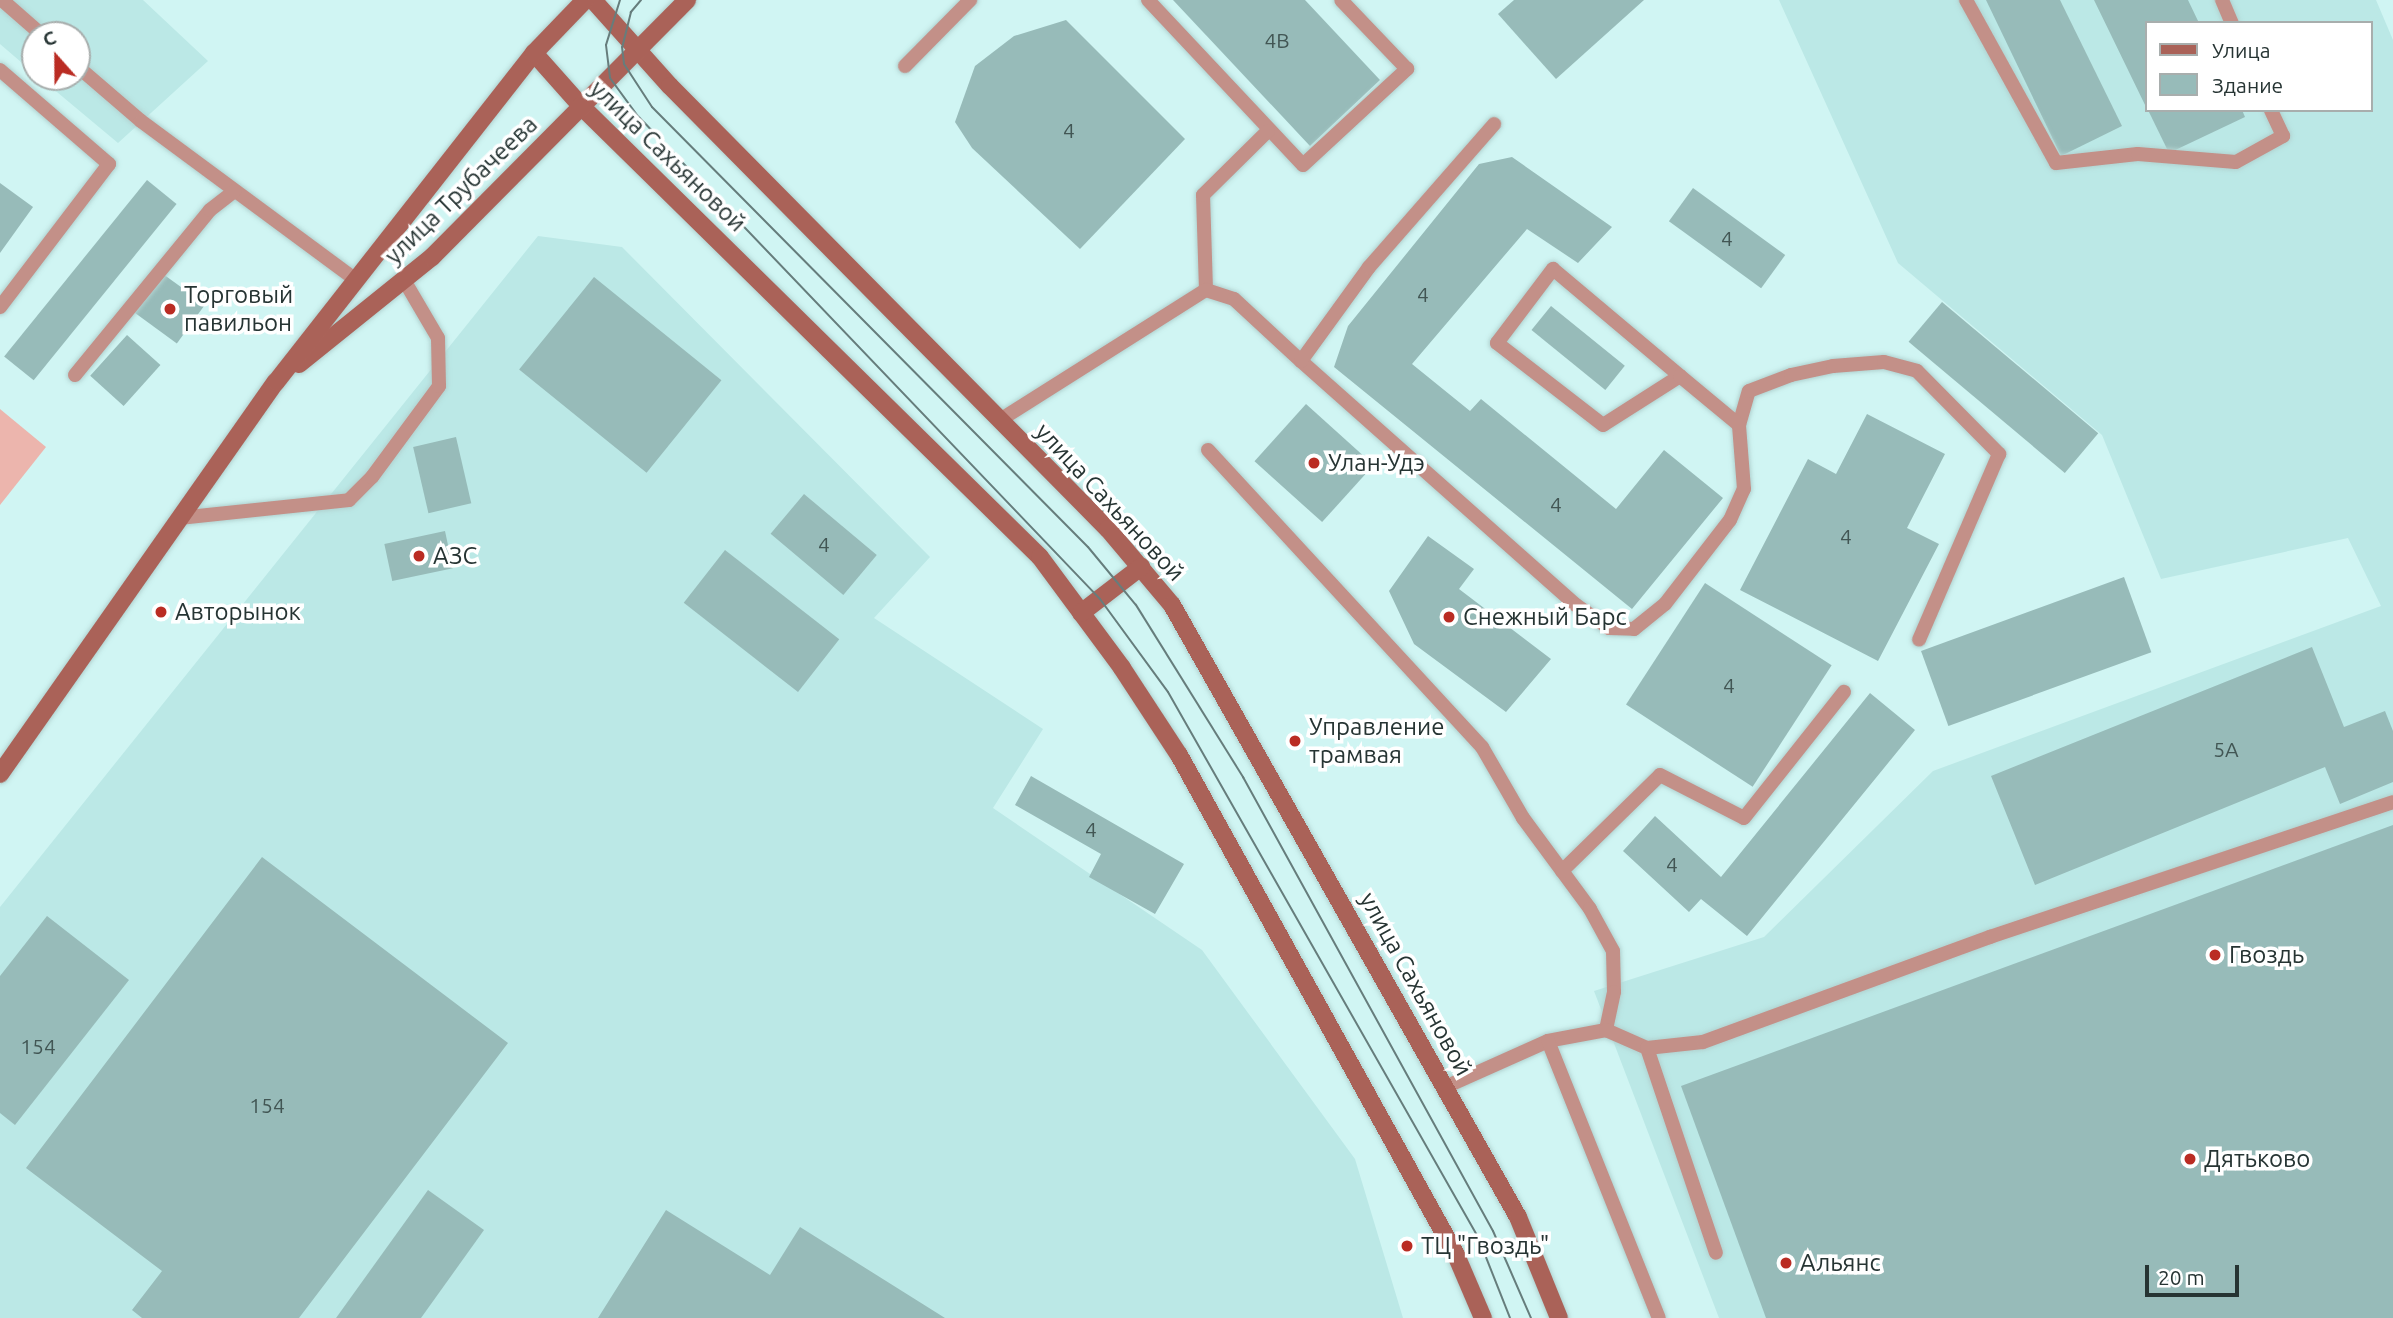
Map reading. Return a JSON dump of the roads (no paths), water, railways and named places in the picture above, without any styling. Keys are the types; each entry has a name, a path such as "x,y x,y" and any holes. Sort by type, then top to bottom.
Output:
{"main road":[{"name":"улица Трубачеева","path":"0,774 276,383 534,53 585,0"},
{"name":"улица Сахьяновой","path":"593,0 1141,567 1172,605 1236,713 1518,1217 1559,1318"},
{"name":"улица Трубачеева","path":"276,383 432,257 687,0"},
{"name":"улица Сахьяновой","path":"534,53 581,106 1040,556 1179,755 1456,1255 1483,1318"},
{"path":"1081,613 1141,567"}],"lane":[{"path":"2,0 26,21"},
{"path":"905,66 970,0"},
{"path":"1148,0 1268,131 1303,165 1407,69 1341,0"},
{"path":"1966,0 2056,163 2138,154 2236,162 2283,136 2273,112"},
{"path":"2222,0 2231,21"},
{"path":"0,70 109,164 0,307"},
{"path":"91,78 141,121 356,281"},
{"path":"1301,361 1369,267 1494,124"},
{"path":"1206,290 1203,195 1268,131"},
{"path":"75,375 210,210 234,191"},
{"path":"1680,376 1602,425 1497,343 1553,269 1739,425"},
{"path":"179,518 349,500 372,477 439,386 438,338 404,280"},
{"path":"1000,420 1206,290"},
{"path":"1206,290 1234,299 1576,605 1609,628 1634,629 1665,604 1730,520 1744,489 1739,425 1749,391 1791,374 1884,362 1917,371 1999,454 1919,640"},
{"path":"1208,450 1482,747 1523,818 1590,909 1613,951 1614,992 1606,1030"},
{"path":"1562,871 1660,775 1744,818 1844,692"},
{"path":"1445,1087 1548,1041 1606,1030 1647,1048 1703,1042 1990,937 2393,802"},
{"path":"1548,1041 1659,1318"},
{"path":"1647,1048 1716,1253"}],"tram line":[{"path":"620,0 606,45 610,78 637,115 1100,599 1168,692 1478,1237 1510,1318"},
{"path":"641,0 631,12 622,47 624,64 652,107 1088,547 1136,605 1243,777 1493,1231 1531,1318"}],"place":[{"name":"Торговый павильон","path":"170,309"},
{"name":"Улан-Удэ","path":"1314,463"},
{"name":"АЗС","path":"419,556"},
{"name":"Авторынок","path":"161,612"},
{"name":"Снежный Барс","path":"1449,617"},
{"name":"Управление трамвая","path":"1295,741"},
{"name":"Гвоздь","path":"2215,955"},
{"name":"Дятьково","path":"2190,1159"},
{"name":"ТЦ \"Гвоздь\"","path":"1407,1246"},
{"name":"Альянс","path":"1786,1263"}]}
